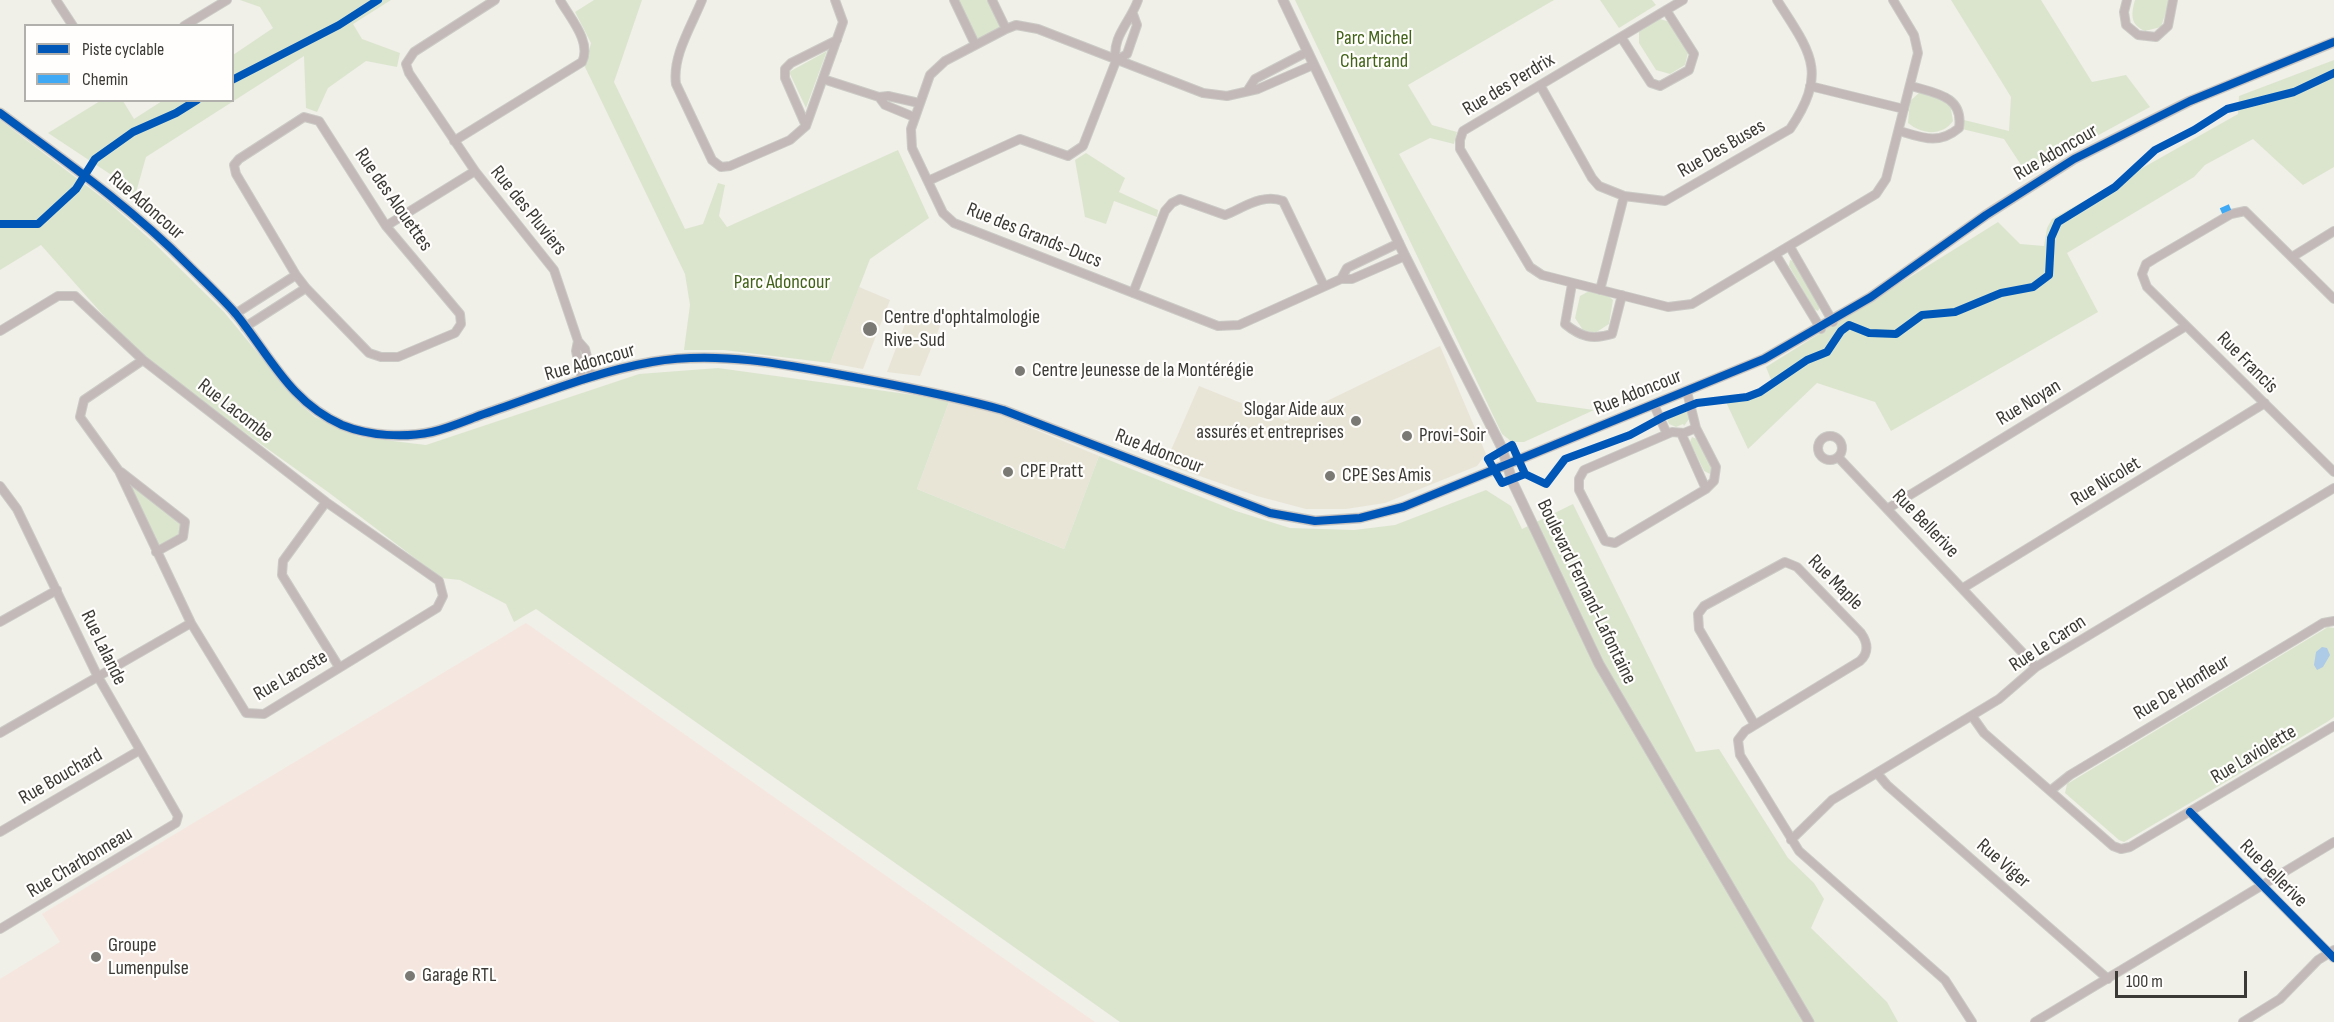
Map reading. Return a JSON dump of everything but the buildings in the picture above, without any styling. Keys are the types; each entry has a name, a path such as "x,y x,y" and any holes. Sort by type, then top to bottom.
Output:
{"street":[{"path":"56,0 72,24"},
{"path":"187,24 227,0"},
{"name":"Rue des Pluviers","path":"495,0 414,52 406,64 409,73 475,171 554,270 578,341 585,349 592,377"},
{"path":"454,141 582,62 586,54 585,45 560,0"},
{"path":"702,0 677,62 676,84 712,160 721,167 730,166 790,140 806,126 843,22 835,0"},
{"path":"954,0 975,44"},
{"path":"992,0 1006,29"},
{"path":"928,181 1020,139 1068,156 1083,146 1116,62 1114,50 1125,22 1133,14 1138,0"},
{"name":"Boulevard Fernand-Lafontaine","path":"1283,0 1405,256 1501,446 1507,465 1599,664 1809,1022"},
{"name":"Rue des Perdrix","path":"1683,0 1463,131 1460,149 1530,267 1542,275 1668,307 1692,304 1876,194 1886,179 1918,53 1914,34 1893,0"},
{"name":"Rue Des Buses","path":"1540,85 1592,178 1599,186 1624,196 1665,201 1790,129 1799,116 1810,86 1813,61 1777,0"},
{"path":"2127,0 2124,12 2126,25 2138,35 2156,37 2168,26 2173,0"},
{"path":"1621,37 1651,83 1660,86 1689,70 1694,54 1666,10"},
{"path":"1116,62 1127,54 1137,25 1133,14"},
{"name":"Rue des Grands-Ducs","path":"1313,66 1258,89 1227,96 1203,93 1116,62 1038,29 1016,25 945,61 930,75 911,129 912,148 943,213 954,223 1226,327 1239,325 1324,286 1341,279 1352,279 1405,256"},
{"path":"806,126 785,78 785,69 791,63 837,40"},
{"name":"Rue Adoncour","path":"0,113 110,194 185,262 235,314 298,397 321,414 345,426 375,434 401,435 432,432 592,377 652,362 719,359 808,369 964,398 1004,410 1270,513 1315,521 1360,518 1403,507 1764,359 1833,322 1888,286 1986,215 2074,159 2190,101 2334,42"},
{"path":"1248,90 1255,79 1307,52"},
{"path":"823,79 879,98 885,105 914,117"},
{"path":"1810,86 1904,109"},
{"path":"1900,131 1931,140 1942,140 1959,128 1959,112 1955,103 1944,95 1911,86"},
{"path":"879,98 888,96 919,103"},
{"name":"Rue des Alouettes","path":"304,117 319,121 386,226 460,314 461,324 455,333 398,357 381,357 369,353 306,288 236,174 234,165 239,159 304,117"},
{"path":"386,226 475,171"},
{"path":"1600,290 1624,196"},
{"path":"1133,293 1165,212 1172,203 1180,199 1225,216 1264,198 1275,197 1282,201 1324,286"},
{"name":"Rue Francis","path":"2292,257 2248,212 2240,211 2146,264 2142,274 2147,287 2334,472"},
{"path":"2334,231 2292,257 2334,299"},
{"name":"Rue des Grands-Ducs","path":"1341,279 1347,268 1399,243"},
{"path":"1790,247 1833,322"},
{"path":"1776,255 1821,328"},
{"path":"235,314 296,275"},
{"path":"1572,284 1565,324 1577,335 1597,339 1612,334 1622,295"},
{"path":"245,327 306,288"},
{"name":"Rue Lacombe","path":"0,331 58,296 75,296 143,360 326,502 439,581 443,596"},
{"name":"Rue Noyan","path":"1887,509 2187,326"},
{"name":"Rue des Pluviers","path":"578,341 576,351 582,380"},
{"name":"Rue Lacoste","path":"143,360 84,400 80,417 120,471 191,623 246,713 264,714 437,608 443,596"},
{"path":"1687,392 1696,428 1716,471 1714,481 1706,489 1614,543 1603,539 1579,490 1580,476 1590,466 1667,434 1681,433 1696,428"},
{"name":"Rue Nicolet","path":"1963,588 2265,403"},
{"path":"1654,405 1667,434"},
{"path":"1681,433 1706,489"},
{"name":"Rue Bellerive","path":"1838,457 2036,667"},
{"name":"Rue Lacoste","path":"120,471 185,522 183,537 156,552"},
{"name":"Rue Lalande","path":"0,486 17,509 97,675 178,816 176,823"},
{"name":"Rue Le Caron","path":"1791,840 1827,803 1999,699 2036,667 2334,488"},
{"path":"326,502 283,561 282,575 339,667"},
{"name":"Rue Maple","path":"1755,725 1699,629 1697,619 1701,610 1709,603 1785,562 1797,567 1853,625 1864,638 1867,648 1860,661 1740,736 1738,750 1791,840 1803,856 1945,980 1972,1022"},
{"path":"0,622 57,590"},
{"name":"Rue De Honfleur","path":"2049,791 2070,775 2290,642 2323,623 2334,621"},
{"path":"0,733 97,675 191,623"},
{"path":"1972,716 1984,733 2113,846 2121,849 2130,847 2190,812"},
{"name":"Rue Laviolette","path":"2190,812 2334,726"},
{"name":"Rue Bouchard","path":"0,832 140,750"},
{"name":"Rue Viger","path":"1877,773 1887,785 2108,979"},
{"name":"Rue Bellerive","path":"2190,812 2261,886 2332,954"},
{"name":"Rue Charbonneau","path":"0,929 176,823"},
{"path":"2035,1022 2334,842"},
{"path":"2243,1022 2280,999 2318,960 2332,954"}],"shaded area":[{"path":"859,287 890,300 863,369 830,363"},
{"path":"911,308 942,321 920,376 887,372"},
{"path":"1440,346 1486,454 1477,466 1385,503 1346,509 1306,509 1257,496 1165,464 1199,386 1286,421"},
{"name":"CPE Pratt","path":"949,402 988,410 1099,456 1064,549 917,489"},
{"path":"526,623 1095,1022 0,1022 0,979 60,942 42,914"}],"green space":[{"path":"240,0 391,0 353,24 362,39 400,53 397,67 366,61 328,88 317,112 306,108 304,56 234,101 234,54 273,28 260,7"},
{"name":"Parc Adoncour","path":"594,0 642,0 614,82 685,229 703,224 718,183 725,185 719,216 727,227 898,150 929,218 870,259 830,363 724,350 684,350 690,305 685,274 585,67 591,43 575,12"},
{"path":"954,0 992,0 1006,29 975,44"},
{"name":"Parc Michel Chartrand","path":"1295,0 1554,0 1408,85 1432,125 1457,132 1454,144 1430,138 1399,154 1537,402 1594,410 1524,442 1512,442 1502,434"},
{"path":"1600,0 1652,0 1656,5 1619,28"},
{"path":"1951,0 2041,0 2092,82 2126,75 2150,107 2027,174 2004,139 1962,129 1964,120 2009,131 2011,97"},
{"path":"2135,0 2170,0 2161,27 2145,31 2137,26 2132,14"},
{"path":"1657,18 1670,22 1688,53 1685,65 1670,74 1656,70 1639,43 1639,32"},
{"path":"827,51 806,108 789,72"},
{"path":"2334,60 2334,167 2303,185 2253,139 2205,165 2194,177 2067,253 2098,312 1891,431 1875,402 1817,383 1748,449 1725,400 1745,399 1774,387 1766,367 1998,222 2020,244 2044,246 2047,228 2052,219 2238,114 2239,96"},
{"path":"1920,92 1943,97 1950,103 1953,121 1949,126 1938,131 1926,132 1908,123 1910,101"},
{"path":"98,102 124,102 134,119 160,102 232,102 146,157 135,196 113,176 48,133"},
{"path":"0,120 108,202 154,243 224,312 299,403 315,417 360,437 426,445 639,374 718,368 914,395 949,402 917,489 1064,549 1099,456 1236,511 1290,528 1354,530 1395,525 1486,490 1511,506 1522,529 1573,504 1696,752 1719,749 1788,858 1814,883 1824,899 1811,928 1887,1002 1898,1022 1120,1022 536,609 514,622 506,604 460,580 441,578 328,492 143,360 41,245 0,270"},
{"path":"1086,153 1125,178 1119,192 1158,210 1157,217 1114,201 1106,224 1085,217 1075,160"},
{"path":"1790,260 1794,261 1820,307 1818,311 1814,309 1789,266"},
{"path":"1591,290 1606,294 1613,300 1609,324 1595,333 1583,330 1575,318 1580,296"},
{"path":"1688,408 1689,419 1684,426 1683,424 1676,427 1669,424 1666,417"},
{"path":"1692,437 1697,439 1712,468 1710,474 1704,471 1690,442"},
{"path":"119,471 185,522 183,537 156,552"},
{"path":"2328,627 2334,628 2334,717 2327,722 2124,842 2065,793 2067,784"}],"water":[{"path":"2322,647 2327,648 2330,655 2323,667 2317,670 2314,665 2316,652"}],"marked path":[{"path":"2221,211 2230,207"}],"cycle path":[{"path":"234,79 339,25 378,0"},
{"path":"0,113 97,185 144,224 236,314 282,377 308,404 352,429 387,435 432,432 587,378 652,362 705,358 758,361 898,386 1003,410 1270,513 1315,521 1360,518 1403,507 1764,359 1871,297 1986,215 2074,159 2190,101 2334,42"},
{"path":"1525,474 1512,445 1488,459 1502,483 1525,474 1546,484 1565,459 1630,435 1665,416 1697,403 1747,397 1760,392 1807,360 1827,352 1841,331 1849,325 1869,333 1896,334 1922,315 1955,312 2001,293 2033,287 2049,275 2051,238 2058,222 2115,187 2155,150 2194,130 2227,109 2294,92 2334,73"},
{"path":"0,224 38,224 76,189 95,159 133,132 176,113 194,102"},
{"path":"2190,812 2334,958"}],"place":[{"name":"Centre d'ophtalmologie Rive-Sud","path":"870,329"},
{"name":"Centre Jeunesse de la Montérégie","path":"1020,371"},
{"name":"Slogar Aide aux assurés et entreprises","path":"1356,421"},
{"name":"Provi-Soir","path":"1407,436"},
{"name":"CPE Pratt","path":"1008,472"},
{"name":"CPE Ses Amis","path":"1330,476"},
{"name":"Groupe Lumenpulse","path":"96,957"},
{"name":"Garage RTL","path":"410,976"}]}
